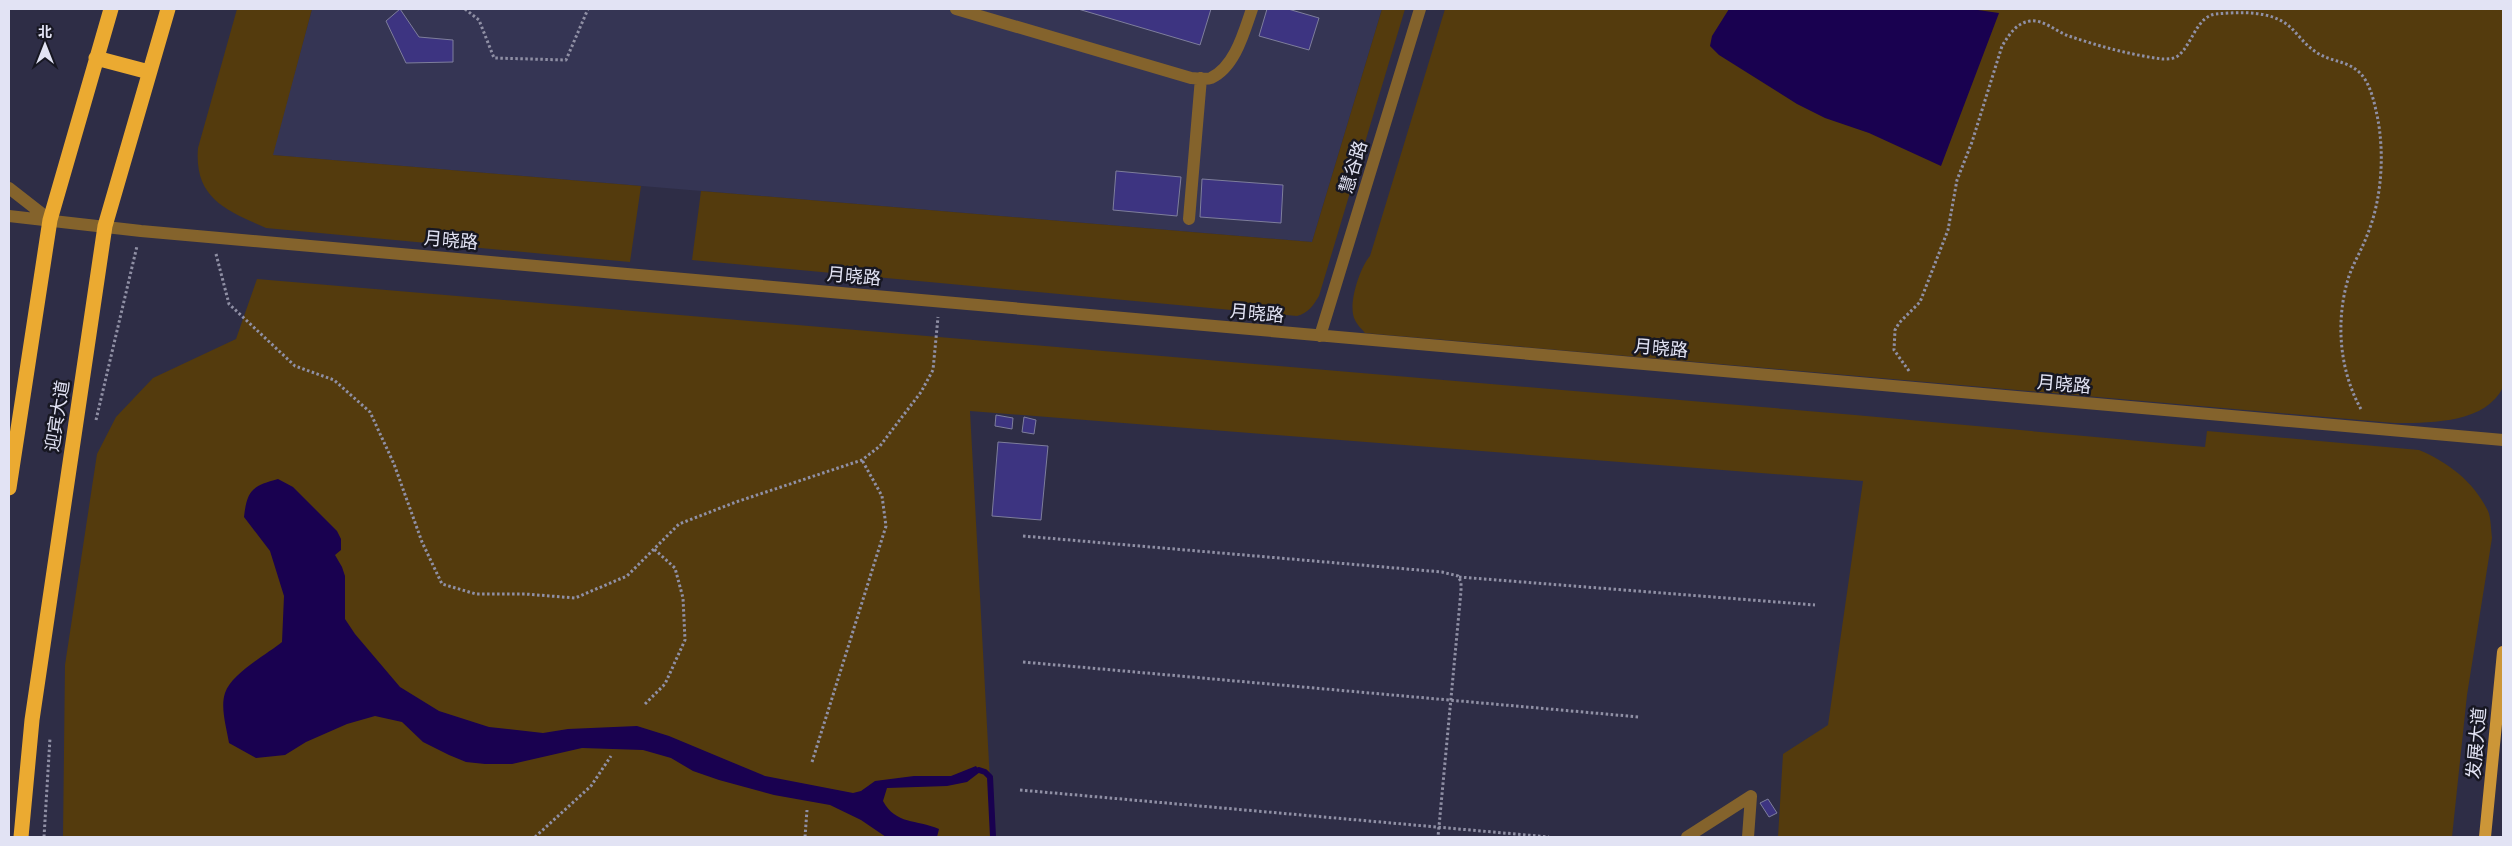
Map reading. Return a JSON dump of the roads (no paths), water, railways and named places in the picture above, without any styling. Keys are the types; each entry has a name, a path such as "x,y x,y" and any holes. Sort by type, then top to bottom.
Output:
{"highway":[{"name":"迎宾大道","path":"9,488 50,220 110,9"},
{"name":"迎宾大道","path":"21,837 35,701 105,226 168,9"},
{"path":"96,58 150,72"}],"main road":[{"name":"发展大道","path":"2485,837 2503,652"}],"street":[{"path":"956,9 1192,78 1209,79 1226,68 1237,49 1252,9"},
{"name":"慧谷路","path":"1320,336 1420,9"},
{"path":"1189,218 1200,78"},
{"path":"9,188 50,220"},
{"name":"月晓路","path":"9,216 141,231 2503,440"},
{"path":"1690,836 1751,796 1748,837"}],"waterway":[{"path":"979,770 985,772 990,777 993,837"}]}
